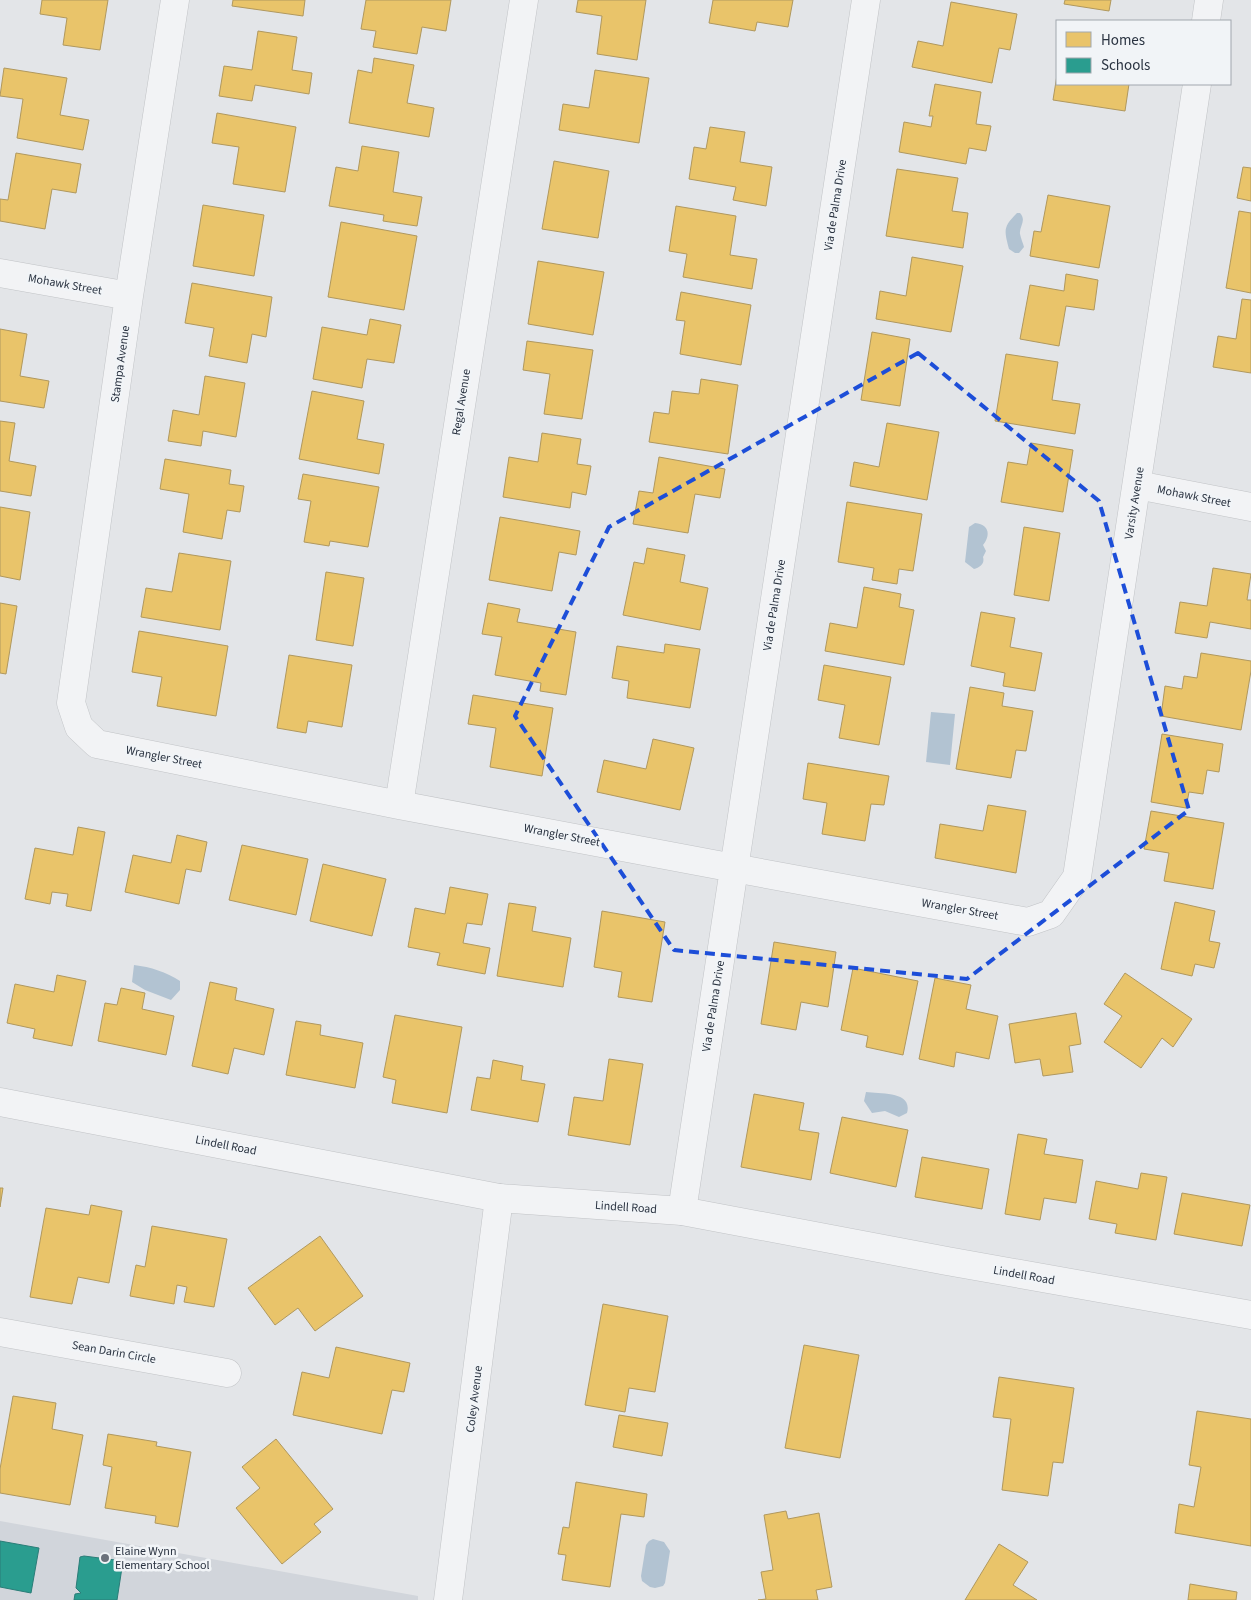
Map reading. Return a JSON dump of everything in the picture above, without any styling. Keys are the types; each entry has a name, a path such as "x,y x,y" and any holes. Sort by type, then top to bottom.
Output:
{"street":[{"name":"Stampa Avenue","path":"79,727 71,703 129,296 175,0"},
{"name":"Regal Avenue","path":"399,804 524,0"},
{"name":"Via de Palma Drive","path":"682,1211 866,0"},
{"path":"1206,20 1209,0"},
{"name":"Varsity Avenue","path":"1051,914 1077,877 1197,85"},
{"name":"Mohawk Street","path":"0,273 129,296"},
{"name":"Mohawk Street","path":"1137,485 1251,507"},
{"name":"Wrangler Street","path":"79,727 97,744 399,804 1028,922 1051,914"},
{"name":"Lindell Road","path":"0,1102 499,1198 682,1211 947,1261 1251,1315"},
{"name":"Coley Avenue","path":"448,1600 499,1198"},
{"name":"Sean Darin Circle","path":"0,1332 227,1373"}],"highlighted area":[{"path":"918,353 1099,501 1189,810 967,979 674,950 515,716 609,527"}],"shaded area":[{"name":"Elaine Wynn Elementary School","path":"0,1521 418,1596 418,1600 0,1600"}],"water":[{"path":"1017,213 1020,213 1023,219 1020,234 1024,247 1019,253 1015,253 1009,249 1006,229"},
{"path":"975,523 983,525 988,534 983,545 986,551 983,563 974,569 965,562 969,527"},
{"path":"931,712 955,714 950,765 926,762"},
{"path":"134,965 158,970 175,978 180,981 180,990 171,1000 145,990 132,982"},
{"path":"866,1092 901,1097 908,1106 907,1113 899,1117 885,1111 872,1113 864,1101"},
{"path":"653,1539 664,1542 670,1551 665,1583 663,1586 655,1588 642,1581 641,1576 646,1545"}],"building: Homes":[{"path":"42,0 108,0 100,50 63,45 67,18 40,14"},
{"path":"233,0 305,0 303,16 232,6"},
{"path":"366,0 451,0 446,31 422,27 417,54 373,47 376,31 361,29"},
{"path":"578,0 646,0 637,60 597,54 602,16 576,12"},
{"path":"713,0 793,0 788,27 757,22 755,31 709,23"},
{"path":"1065,0 1111,0 1109,11 1064,4"},
{"path":"951,2 1017,14 1010,50 999,48 992,83 912,67 918,41 943,46"},
{"path":"258,31 297,37 292,70 312,73 309,94 255,85 252,101 219,96 224,66 252,70"},
{"path":"374,58 414,65 407,103 434,108 429,137 349,123 358,70 372,73"},
{"path":"4,68 67,78 60,115 89,120 83,150 17,138 23,99 0,96"},
{"path":"595,70 649,78 639,143 559,130 563,104 589,108"},
{"path":"1056,81 1056,85 1129,85 1125,111 1053,100"},
{"path":"935,84 981,92 976,124 991,126 986,151 969,148 966,164 899,152 904,122 931,127 933,116 929,116"},
{"path":"217,113 296,127 285,192 233,184 239,147 212,143"},
{"path":"710,127 745,132 740,162 772,167 766,206 733,200 736,187 689,179 694,147 706,149"},
{"path":"362,146 399,152 393,192 422,197 417,226 383,221 384,215 329,206 336,167 358,171"},
{"path":"16,153 81,164 76,193 52,189 45,229 0,221 0,199 8,200"},
{"path":"554,161 609,171 598,238 542,229"},
{"path":"1243,167 1251,168 1251,201 1237,198"},
{"path":"897,169 958,178 952,211 968,213 963,248 886,236"},
{"path":"1048,195 1110,206 1099,268 1030,256 1034,231 1041,232"},
{"path":"203,205 264,215 254,276 193,266"},
{"path":"676,206 736,216 730,255 757,259 752,289 683,277 687,254 669,251"},
{"path":"1239,211 1251,213 1251,293 1226,288"},
{"path":"341,222 417,236 404,310 328,297"},
{"path":"912,257 963,266 951,332 876,319 880,291 906,296"},
{"path":"538,261 604,272 593,335 528,324"},
{"path":"1066,274 1098,280 1094,310 1066,306 1059,346 1020,339 1030,285 1064,291"},
{"path":"192,283 272,297 266,337 252,334 247,363 209,356 214,328 185,323"},
{"path":"681,292 751,305 741,365 680,354 685,321 676,320"},
{"path":"1242,299 1251,300 1251,373 1213,367 1218,336 1236,339"},
{"path":"370,319 401,325 394,363 367,359 362,388 313,379 322,327 367,335"},
{"path":"0,329 27,334 20,376 49,381 44,408 0,401"},
{"path":"872,332 910,339 900,406 861,400"},
{"path":"527,341 593,350 582,419 544,414 550,374 523,370"},
{"path":"1006,354 1058,362 1052,400 1080,404 1075,434 995,421"},
{"path":"205,376 245,383 236,437 203,431 201,446 168,441 173,410 199,415"},
{"path":"701,379 738,385 728,454 649,442 654,412 669,414 672,391 699,394"},
{"path":"312,391 364,401 357,439 384,444 379,474 299,459"},
{"path":"0,421 15,423 9,461 36,466 31,496 0,491"},
{"path":"887,423 939,432 927,500 850,486 854,462 879,467"},
{"path":"542,433 581,439 577,464 591,466 586,495 572,492 570,508 503,497 509,457 538,462"},
{"path":"1031,443 1073,450 1063,512 1001,502 1008,462 1027,465"},
{"path":"659,457 725,469 720,498 695,494 688,533 633,524 639,491 653,493"},
{"path":"165,459 231,470 229,484 244,486 240,512 227,510 222,539 183,532 189,494 160,489"},
{"path":"303,474 379,487 368,547 330,541 329,546 304,542 311,501 298,499"},
{"path":"847,502 922,514 913,571 899,569 897,584 872,580 874,568 838,562"},
{"path":"0,507 30,512 20,580 0,576"},
{"path":"500,517 580,531 576,555 559,552 552,591 489,580"},
{"path":"1024,527 1060,533 1049,601 1014,595"},
{"path":"647,548 685,555 680,582 708,588 700,630 623,615 634,562 644,564"},
{"path":"179,553 231,561 220,630 141,617 146,588 172,592"},
{"path":"1213,568 1251,574 1247,600 1251,600 1251,629 1210,622 1207,638 1175,633 1180,602 1207,606"},
{"path":"326,572 364,578 353,646 316,640"},
{"path":"864,587 901,594 899,607 914,610 904,665 825,651 830,623 857,628"},
{"path":"0,603 17,606 6,674 0,673"},
{"path":"488,603 520,609 517,622 576,632 566,695 540,691 541,683 495,675 502,637 482,634"},
{"path":"981,612 1015,618 1010,647 1042,653 1035,691 1003,686 1005,673 971,666"},
{"path":"139,631 228,646 216,716 157,706 162,677 132,672"},
{"path":"665,644 700,649 690,708 627,698 629,681 612,678 617,646 664,653"},
{"path":"1201,653 1251,661 1241,730 1161,716 1165,686 1182,689 1184,676 1197,678"},
{"path":"289,655 352,665 342,727 308,721 306,733 277,728"},
{"path":"824,665 891,677 879,745 839,738 845,705 818,700"},
{"path":"970,687 1004,693 1002,706 1033,711 1026,751 1016,750 1011,778 956,769"},
{"path":"473,695 553,708 542,776 490,767 496,728 468,724"},
{"path":"1162,734 1223,744 1219,772 1207,770 1203,794 1189,792 1186,808 1151,802"},
{"path":"653,739 694,748 680,810 597,792 604,760 646,769"},
{"path":"808,763 889,776 884,805 871,804 865,841 822,834 827,803 803,799"},
{"path":"988,805 1026,811 1016,873 935,858 940,824 983,831"},
{"path":"1151,811 1224,823 1213,889 1164,881 1169,853 1144,849"},
{"path":"78,827 105,832 91,911 66,906 68,894 52,892 50,904 25,899 35,848 73,855"},
{"path":"177,835 207,842 201,872 186,869 179,904 125,892 133,855 171,863"},
{"path":"242,845 308,859 296,915 229,900"},
{"path":"323,864 386,879 372,936 310,921"},
{"path":"450,887 488,894 482,925 467,923 463,943 490,948 485,974 437,965 440,953 408,947 415,908 445,914"},
{"path":"1175,902 1215,911 1209,941 1220,943 1214,968 1195,964 1192,976 1161,969"},
{"path":"509,903 536,907 532,931 571,938 563,987 497,976"},
{"path":"602,911 665,922 652,1002 618,997 622,972 594,967"},
{"path":"774,942 836,952 828,1007 801,1002 796,1030 761,1024"},
{"path":"853,968 918,981 903,1055 866,1047 868,1036 841,1030"},
{"path":"1125,973 1192,1019 1173,1047 1162,1038 1141,1068 1104,1042 1122,1016 1104,1004"},
{"path":"57,975 86,981 72,1046 33,1038 35,1029 7,1023 15,984 54,992"},
{"path":"935,978 971,985 966,1009 998,1016 989,1059 956,1052 954,1067 919,1059"},
{"path":"210,982 237,988 235,1000 274,1009 264,1055 234,1048 228,1074 192,1066"},
{"path":"121,988 145,993 142,1009 174,1016 166,1055 98,1041 105,1003 117,1005"},
{"path":"1076,1013 1081,1044 1069,1046 1073,1072 1043,1076 1040,1059 1015,1063 1009,1024"},
{"path":"395,1015 462,1027 447,1113 392,1103 396,1080 383,1077"},
{"path":"296,1021 321,1025 320,1035 363,1043 355,1088 286,1075"},
{"path":"609,1059 643,1064 630,1145 568,1135 574,1097 603,1101"},
{"path":"493,1060 523,1066 521,1080 545,1084 538,1122 471,1110 477,1077 490,1079"},
{"path":"754,1094 804,1103 799,1130 819,1133 811,1180 741,1167"},
{"path":"842,1117 908,1130 896,1187 830,1173"},
{"path":"1018,1134 1047,1139 1044,1154 1083,1160 1076,1203 1044,1198 1040,1220 1005,1214"},
{"path":"922,1157 989,1169 982,1209 915,1197"},
{"path":"1141,1173 1167,1177 1156,1240 1115,1233 1117,1224 1089,1219 1096,1181 1138,1189"},
{"path":"0,1188 3,1188 0,1207"},
{"path":"1182,1193 1250,1205 1242,1246 1174,1234"},
{"path":"91,1205 122,1211 109,1283 78,1277 72,1304 30,1297 46,1208 89,1215"},
{"path":"152,1226 227,1239 214,1307 184,1302 187,1287 177,1285 174,1304 130,1296 136,1265 145,1267"},
{"path":"320,1236 363,1296 315,1331 298,1308 275,1325 248,1288"},
{"path":"603,1304 668,1316 655,1392 629,1388 625,1412 585,1405"},
{"path":"804,1345 859,1355 840,1458 785,1448"},
{"path":"336,1347 410,1363 404,1392 392,1390 382,1434 293,1415 302,1372 329,1378"},
{"path":"999,1377 1074,1388 1063,1463 1053,1462 1048,1496 1002,1490 1011,1419 993,1417"},
{"path":"13,1396 56,1403 52,1429 83,1435 70,1505 0,1493 0,1469"},
{"path":"1197,1411 1251,1419 1251,1546 1175,1533 1179,1504 1194,1507 1201,1467 1189,1465"},
{"path":"619,1415 668,1423 662,1456 613,1447"},
{"path":"108,1434 157,1442 156,1446 191,1452 178,1527 155,1523 156,1516 105,1508 112,1467 103,1465"},
{"path":"276,1439 333,1509 314,1524 321,1532 282,1564 236,1508 260,1488 242,1467"},
{"path":"576,1482 647,1494 644,1517 621,1514 610,1587 562,1580 566,1555 558,1554 563,1527 569,1528"},
{"path":"786,1511 788,1519 819,1513 832,1587 816,1590 818,1600 758,1600 766,1599 761,1572 773,1570 764,1515"},
{"path":"999,1544 1028,1562 1013,1585 1037,1600 965,1600"},
{"path":"1190,1584 1237,1592 1236,1600 1188,1600"}],"building: Schools":[{"path":"0,1541 39,1548 31,1593 0,1587"},
{"path":"80,1557 123,1561 117,1600 74,1600 75,1594 81,1593 76,1588"}],"place":[{"name":"Elaine Wynn Elementary School","path":"105,1558"}]}
